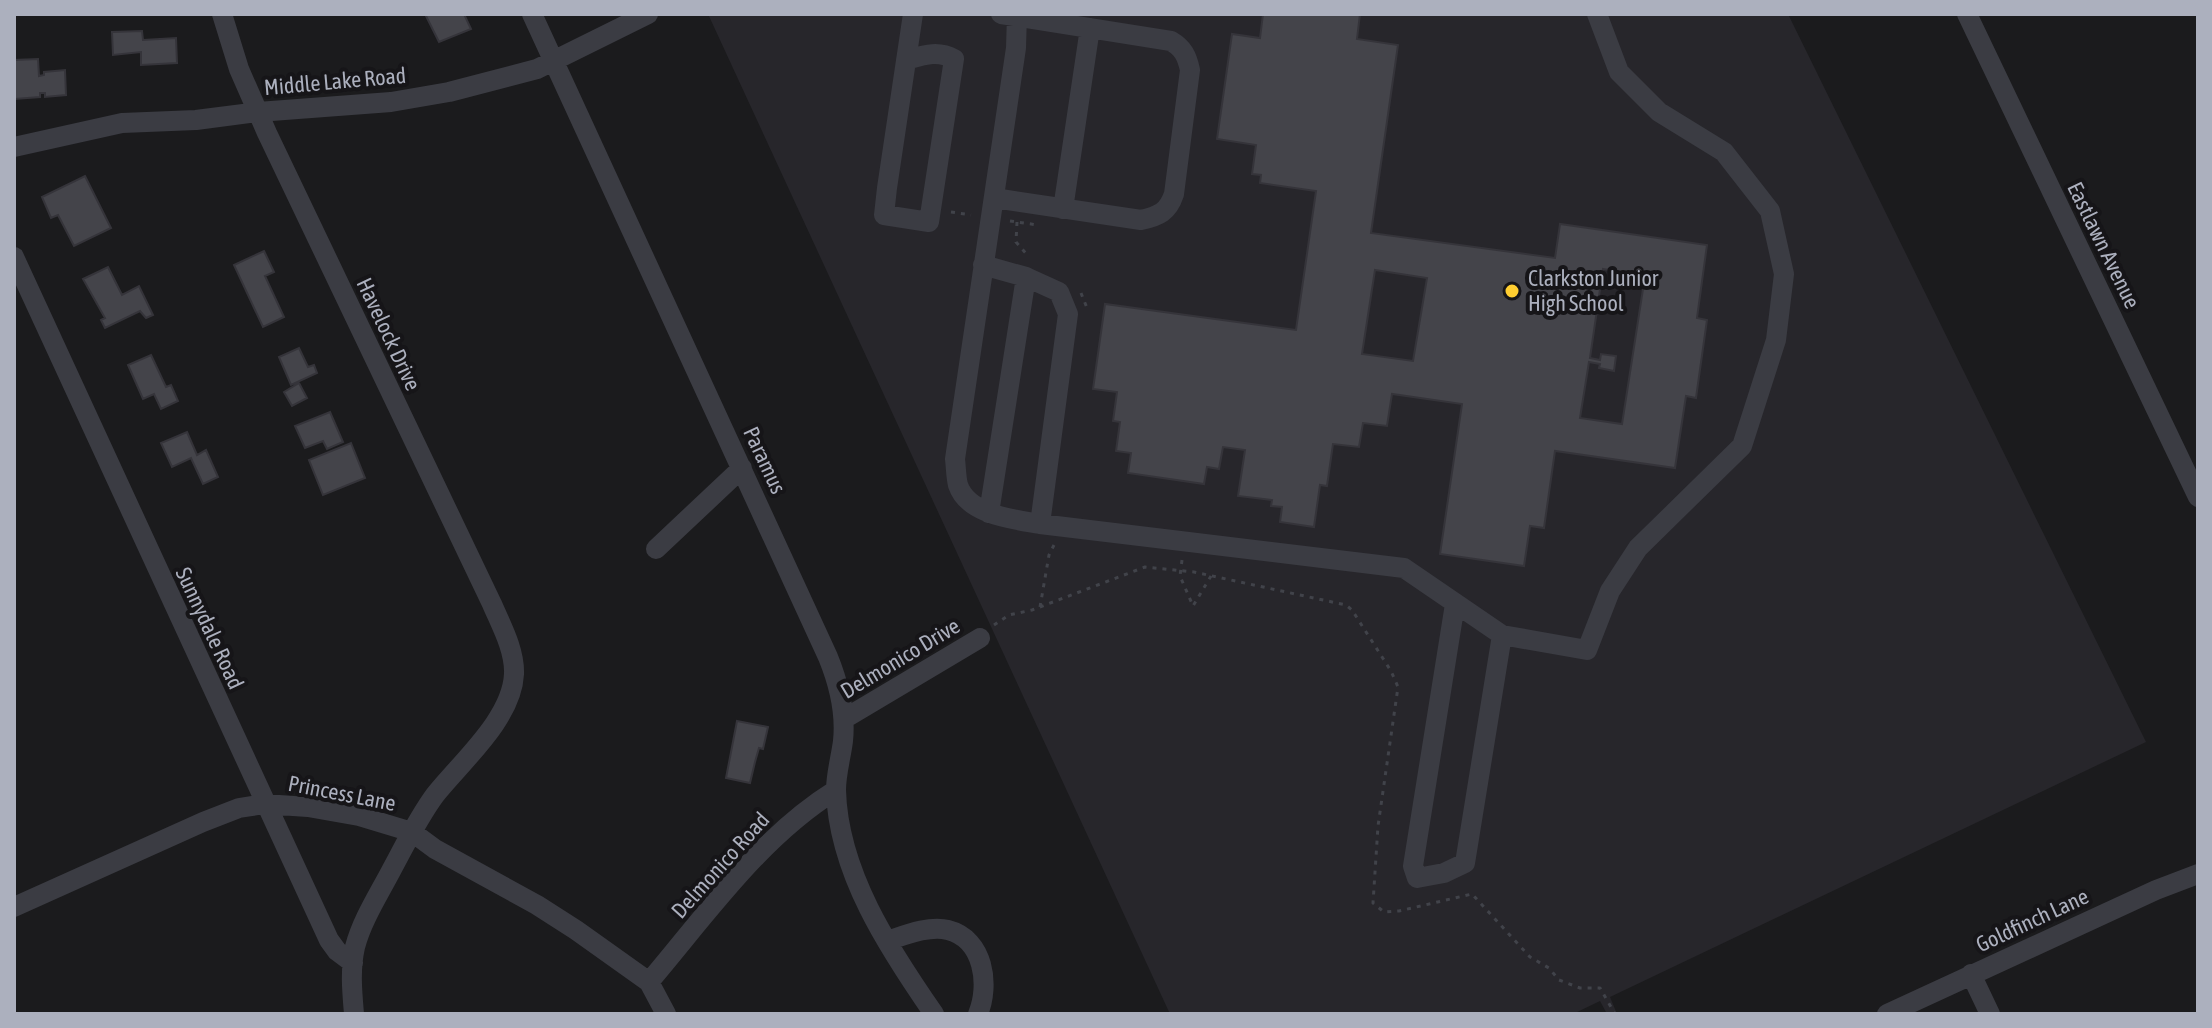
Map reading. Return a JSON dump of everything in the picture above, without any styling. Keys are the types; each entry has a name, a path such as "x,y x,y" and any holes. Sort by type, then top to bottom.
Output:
{"street":[{"name":"Havelock Drive","path":"222,14 239,69 258,112 508,642 514,673 500,714 464,764 436,795 412,832"},
{"name":"Paramus","path":"532,14 828,657 838,682 844,719 836,790 840,823 853,872 887,941 934,1014"},
{"name":"Middle Lake Road","path":"14,147 122,123 196,120 406,100 449,92 537,69 648,14"},
{"path":"906,60 932,53 945,54 954,59 929,222 884,215 906,60 913,14"},
{"path":"992,208 1063,209 1141,220 1157,217 1170,207 1190,70 1180,46 1171,41 1012,15 1016,48 983,265 955,459 958,483 965,499 989,513 1040,524 1404,568 1502,635 1587,650 1610,591 1638,548 1742,446 1776,340 1784,274 1770,211 1724,152 1659,112 1619,72 1597,14"},
{"name":"Eastlawn Avenue","path":"1967,14 2198,497"},
{"path":"1063,209 1090,28"},
{"name":"Sunnydale Road","path":"14,257 329,940 337,951 353,963"},
{"path":"983,265 1026,277 1059,292 1068,314 1040,524"},
{"path":"989,513 1026,277"},
{"path":"656,549 742,468"},
{"path":"1455,604 1413,866 1417,878 1444,873 1465,863 1502,635"},
{"name":"Delmonico Drive","path":"844,719 980,638"},
{"name":"Delmonico Road","path":"649,982 739,876 803,812 836,790"},
{"name":"Princess Lane","path":"14,907 239,808 264,804 308,807 412,832 435,849 537,905 649,982 666,1014"},
{"path":"354,1014 351,978 356,946 372,906 412,832"},
{"name":"Goldfinch Lane","path":"1887,1014 2156,890 2198,874"},
{"path":"887,941 911,933 947,929 967,940 980,958 985,981 978,1014"},
{"path":"1971,974 1990,1014"}],"path":[{"path":"931,208 992,208 1046,226"},
{"path":"1186,542 1180,571 1193,606 1211,576"},
{"path":"980,638 1009,615 1073,595 1145,567 1211,576 1346,605 1396,680 1398,700 1378,826 1373,903 1384,912 1399,911 1472,894 1530,957 1549,968 1563,983 1600,988 1615,1014"}],"shaded area":[{"path":"708,14 1788,14 2146,742 1610,997 1617,1014 1607,1014 1600,1001 1573,1014 1170,1014"}],"building":[{"path":"425,14 464,14 471,29 439,42"},
{"name":"Clarkston Junior High School","path":"1263,14 1360,14 1357,39 1398,45 1371,233 1555,258 1560,224 1707,245 1697,318 1707,320 1696,398 1686,396 1675,468 1555,451 1544,528 1530,526 1524,566 1440,554 1462,404 1392,394 1387,426 1363,423 1359,447 1333,444 1327,486 1320,485 1314,527 1280,522 1282,507 1271,506 1272,500 1238,496 1245,450 1223,447 1219,469 1207,467 1204,484 1128,473 1131,453 1116,451 1120,422 1113,421 1117,392 1093,389 1105,304 1296,330 1316,191 1260,183 1261,175 1252,174 1256,145 1217,139 1232,34 1260,38","holes":["1603,269 1645,276 1622,424 1580,418 1589,362 1614,371 1616,356 1601,354 1600,360 1590,358","1375,270 1427,278 1413,361 1362,354"]},
{"path":"142,31 143,40 176,38 177,63 141,65 141,52 113,55 112,32"},
{"path":"38,59 39,76 44,72 65,70 66,95 45,97 45,93 40,93 40,97 15,99 14,60"},
{"path":"85,176 111,228 74,246 58,215 51,218 42,197"},
{"path":"264,251 274,272 265,276 284,317 263,327 234,265"},
{"path":"108,267 122,295 139,286 153,315 146,318 140,311 105,328 101,320 105,318 83,279"},
{"path":"299,348 308,367 314,365 317,373 291,385 279,357"},
{"path":"151,355 166,387 171,385 178,401 161,409 154,394 143,399 128,365"},
{"path":"299,383 307,398 292,406 284,392"},
{"path":"330,412 343,442 327,449 323,441 305,448 295,426"},
{"path":"187,432 197,455 206,450 218,477 203,484 191,458 172,467 161,443"},
{"path":"351,443 365,478 323,495 309,460"},
{"path":"737,721 768,727 750,783 726,778"}],"place":[{"name":"Clarkston Junior High School","path":"1512,291"}]}
